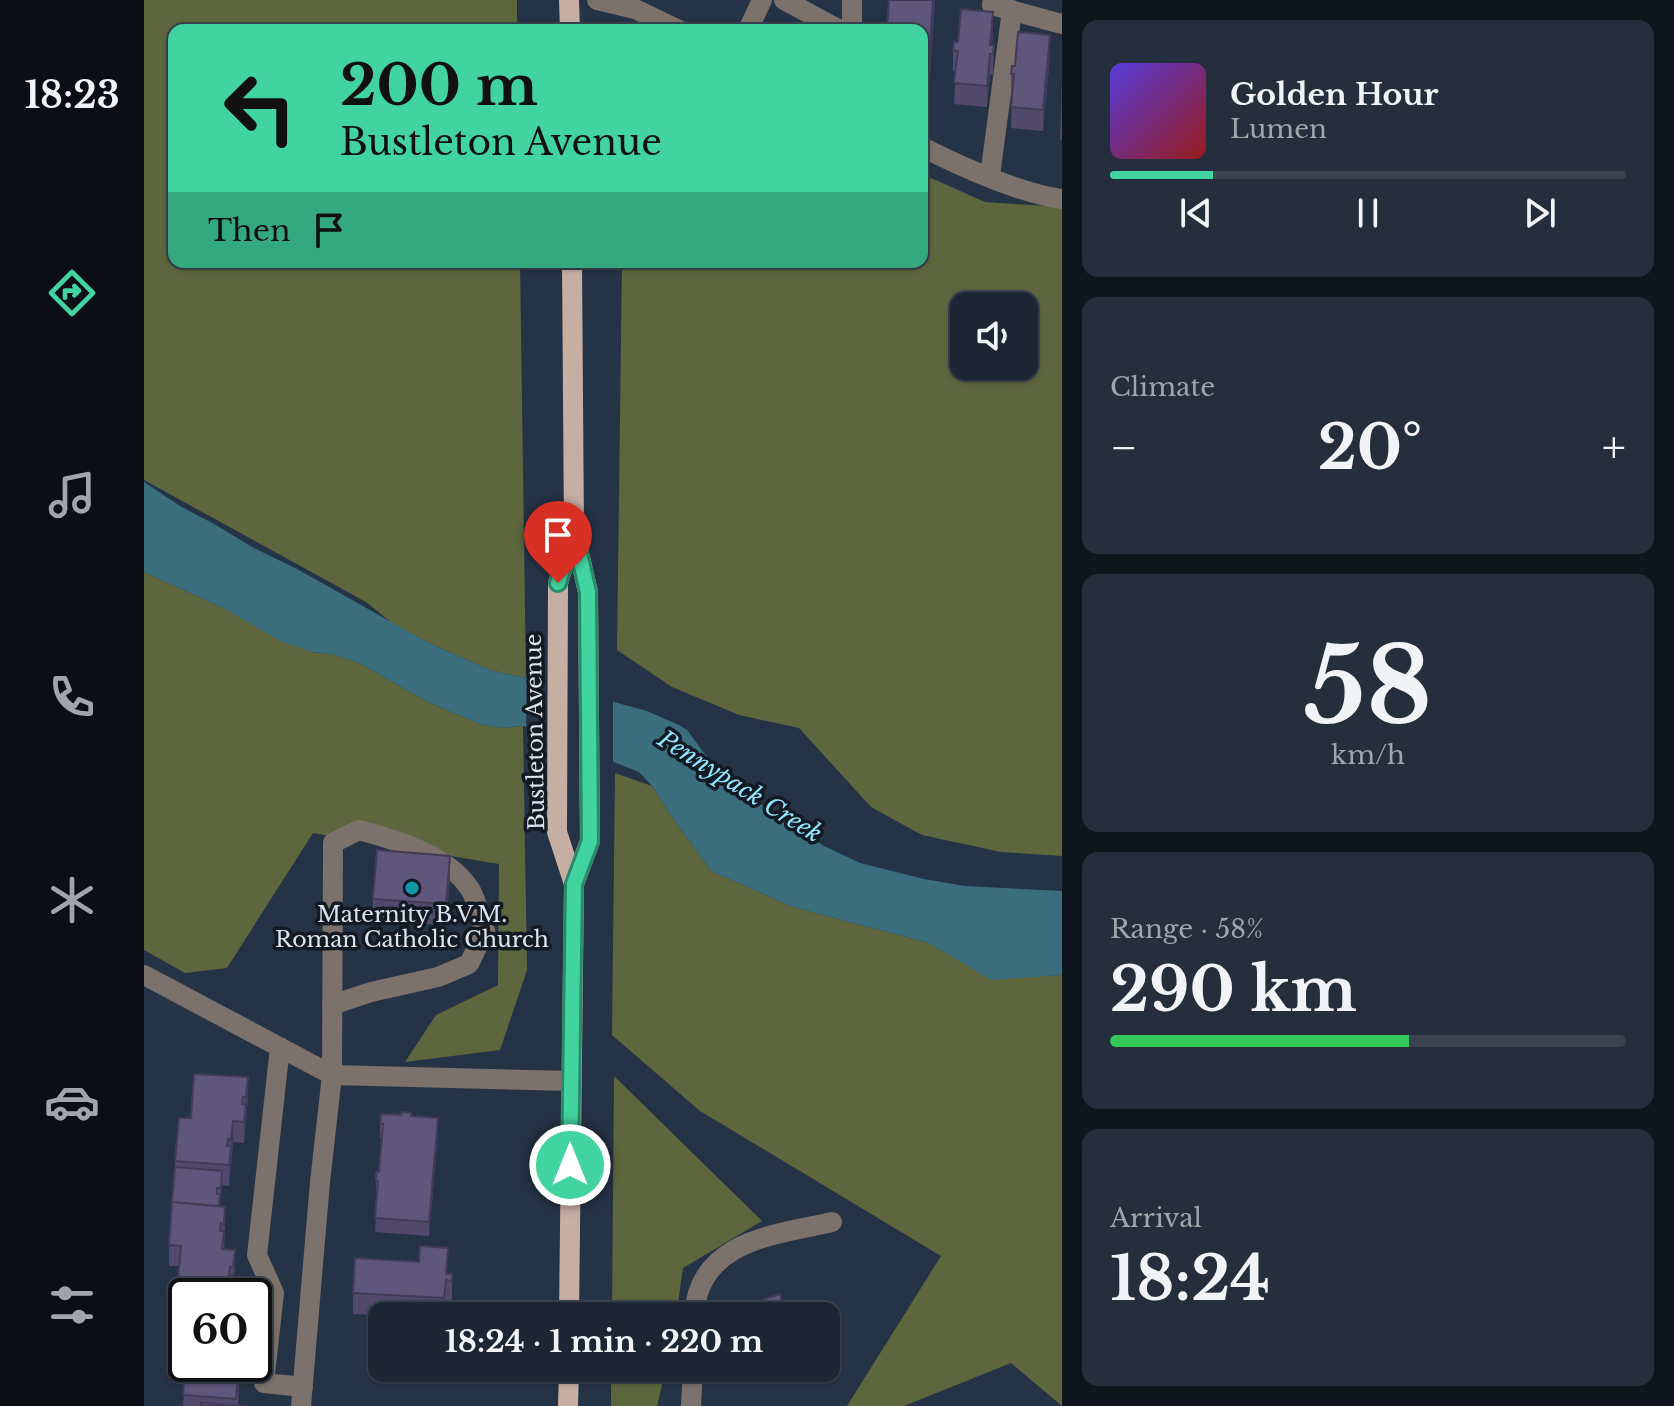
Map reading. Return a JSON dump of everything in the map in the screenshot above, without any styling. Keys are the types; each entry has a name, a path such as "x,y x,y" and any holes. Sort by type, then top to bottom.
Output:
{"main road":[{"path":"569,0 570,24"},
{"name":"Bustleton Avenue","path":"572,268 574,532 588,592 590,841 574,884"},
{"name":"Bustleton Avenue","path":"569,1302 574,884 557,832 558,583 574,532"},
{"path":"568,1406 569,1382"}],"street":[{"path":"597,0 635,9 666,24"},
{"path":"751,24 762,0"},
{"path":"784,0 829,24"},
{"path":"852,0 852,24"},
{"path":"993,0 992,5 1062,24"},
{"path":"990,176 1012,10"},
{"path":"928,150 1040,196 1062,199"},
{"path":"280,1047 257,1255 274,1293 264,1383 302,1397 332,1075 332,1005 333,843 359,830 401,841 450,867 471,890 485,931 469,964 438,977 371,992 332,1005"},
{"path":"144,975 332,1075 571,1081"},
{"path":"696,1302 701,1285 718,1261 731,1251 749,1242 832,1222"},
{"path":"691,1406 692,1382"}],"green space":[{"path":"144,0 517,0 517,24 168,24 168,268 520,268 526,678 490,670 427,642 392,623 366,602 144,480"},
{"path":"928,177 985,202 1062,207 1062,856 1001,852 922,835 871,807 799,728 739,715 672,687 617,650 622,268 928,268"},
{"path":"144,572 312,652 332,654 359,663 428,702 480,724 500,728 523,726 527,970 500,1050 405,1062 436,1015 498,985 499,864 313,833 227,968 185,973 144,950"},
{"path":"615,773 652,786 711,871 793,907 929,943 991,979 1062,975 1062,1406 1011,1363 904,1406 847,1406 941,1256 700,1111 612,1035"},
{"path":"614,1076 762,1221 683,1268 678,1302 612,1302"},
{"path":"611,1382 663,1382 657,1406 611,1406"}],"water":[{"name":"Pennypack Creek","path":"144,482 252,547 427,642 490,670 647,711 679,725 687,730 704,753 759,803 824,846 860,863 965,886 1062,891 1062,975 991,980 929,943 793,907 711,871 639,772 523,726 500,728 480,724 428,702 359,663 282,642 223,608 144,572"}],"pier":[{"path":"527,674 613,697 613,766 526,732"}],"building":[{"path":"889,0 933,0 929,64 928,24 887,24"},
{"path":"961,9 993,12 990,45 994,45 993,54 990,54 987,86 954,83 958,51 953,50 954,42 958,42"},
{"path":"1018,32 1050,35 1043,110 1011,107 1014,74 1011,74 1012,66 1015,66"},
{"path":"377,850 450,856 446,904 373,899"},
{"path":"194,1074 248,1077 242,1104 246,1104 244,1122 233,1121 231,1140 228,1139 227,1146 231,1146 229,1165 175,1161 179,1118 191,1118"},
{"path":"402,1112 411,1113 411,1116 438,1118 429,1222 375,1218 376,1172 379,1172 383,1124 380,1124 381,1115 402,1115"},
{"path":"175,1167 222,1171 221,1188 217,1188 219,1206 172,1202"},
{"path":"172,1202 225,1207 224,1224 221,1223 220,1231 224,1231 222,1249 235,1250 229,1275 232,1278 178,1278 181,1246 169,1245"},
{"path":"420,1246 448,1248 446,1274 452,1274 452,1281 446,1280 444,1298 353,1293 355,1258 419,1262"},
{"path":"780,1294 782,1302 754,1302"},
{"path":"184,1382 238,1382 236,1399 183,1395"},
{"path":"201,1403 245,1406 201,1406"}],"place":[{"name":"Maternity B.V.M. Roman Catholic Church","path":"412,888"}],"route":[{"path":"558,583 574,532 588,592 590,841 574,884 570,1165"}]}
